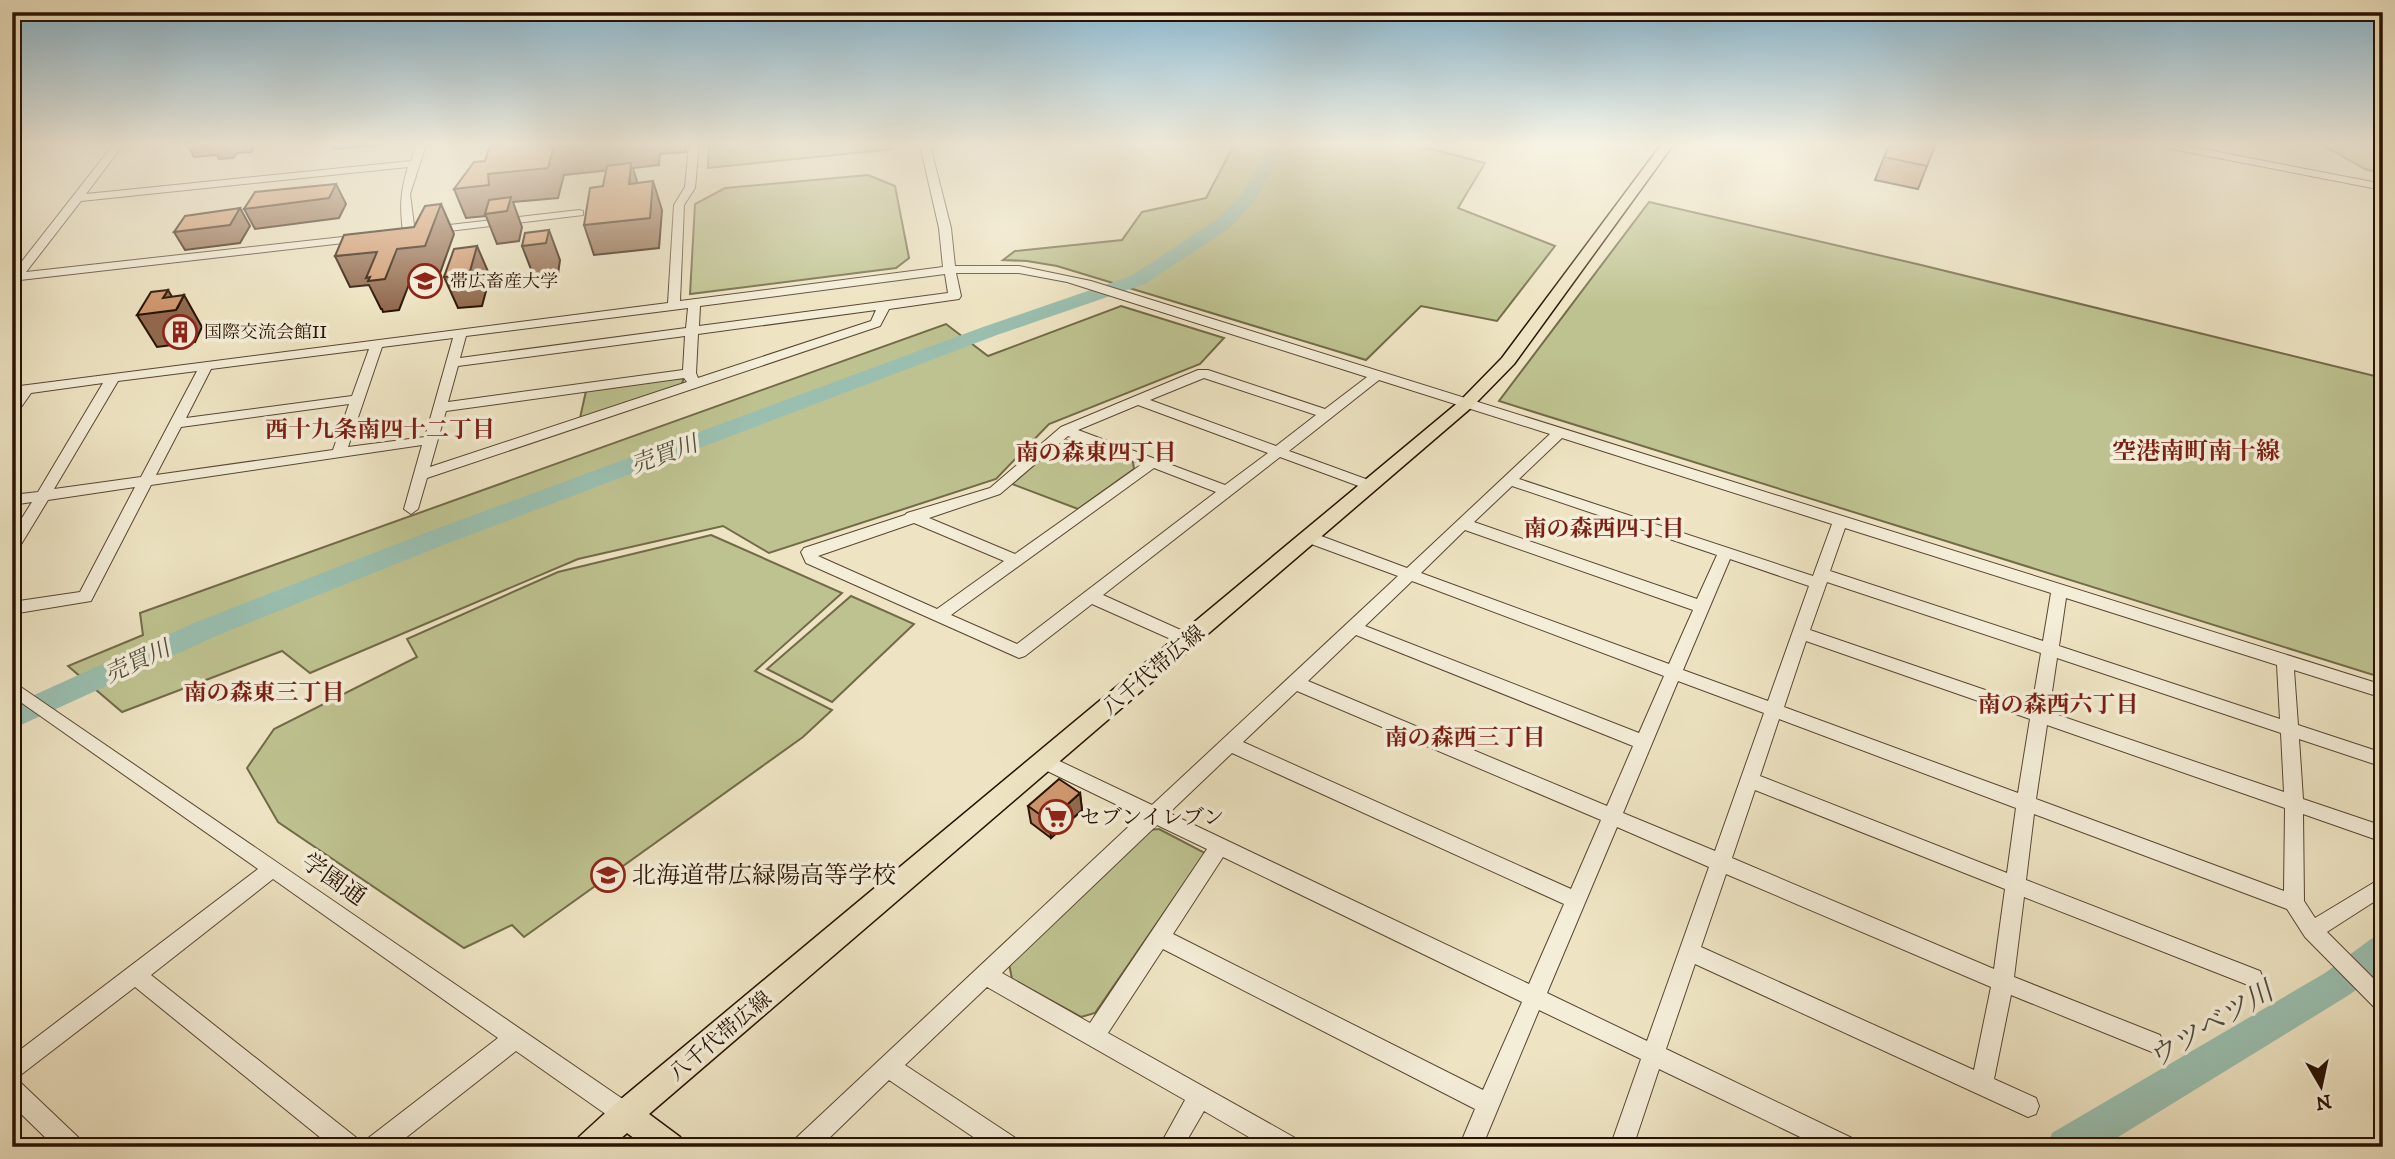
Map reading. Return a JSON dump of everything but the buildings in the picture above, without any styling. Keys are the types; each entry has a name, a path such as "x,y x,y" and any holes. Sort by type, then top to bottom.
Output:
{"main road":[{"name":"八千代帯広線","path":"589,1147 1465,404 1508,361 1627,199"},
{"path":"625,1114 670,1147"}],"street":[{"path":"14,279 76,199"},
{"path":"405,199 409,233"},
{"path":"674,306 681,199"},
{"path":"453,363 955,296 946,228 939,199"},
{"path":"395,234 579,214"},
{"path":"14,279 368,237"},
{"path":"12,391 950,270 988,266 1020,268 1087,284 2383,691"},
{"path":"691,379 694,303"},
{"path":"421,475 691,379 876,323 884,305"},
{"path":"411,509 461,333"},
{"path":"339,453 377,344"},
{"path":"12,608 85,597 206,366"},
{"path":"1326,414 1203,373 1066,430 995,491 912,516 809,552 811,559 1019,652 1376,376"},
{"path":"12,547 113,377"},
{"path":"442,407 691,379"},
{"path":"12,410 27,389"},
{"path":"177,423 358,398"},
{"path":"1137,400 1369,485"},
{"path":"1066,430 1227,491"},
{"path":"803,1147 1153,814 1355,628 1408,574 1558,433"},
{"path":"12,500 430,440"},
{"path":"938,616 1151,464"},
{"path":"1509,480 1725,552 2052,649 2383,760"},
{"path":"912,516 1015,560"},
{"path":"1621,1147 1840,521"},
{"path":"1463,524 1702,607"},
{"path":"1308,537 2294,903"},
{"path":"1471,1147 1574,900 1613,817 1725,552"},
{"path":"1982,1083 2003,982 2014,886 2059,591"},
{"path":"1090,596 1188,640"},
{"path":"1355,628 1643,742"},
{"path":"1801,634 2383,834"},
{"path":"2285,661 2294,804 2294,903 2312,931 2376,993"},
{"path":"1296,683 2003,982 2152,1042"},
{"name":"学園通","path":"13,687 625,1114"},
{"path":"1230,744 1574,900"},
{"path":"1045,762 1846,1147"},
{"path":"1749,780 2253,978"},
{"path":"1094,1036 1219,847"},
{"path":"12,1070 273,868"},
{"path":"2312,931 2383,884"},
{"path":"1161,938 1488,1104"},
{"path":"1690,953 2028,1106"},
{"path":"984,974 1289,1147"},
{"path":"135,975 350,1147"},
{"path":"375,1147 515,1038"},
{"path":"887,1066 1009,1147"},
{"path":"12,1090 72,1147"},
{"path":"1170,1147 1200,1096"}],"green space":[{"path":"704,199 898,199 909,258 896,268 690,294 695,204"},
{"path":"1201,199 1463,199 1458,208 1555,246 1497,321 1421,306 1366,360 1057,266 1003,260 1015,251 1122,240 1142,212"},
{"path":"1649,202 1917,264 2383,378 2383,678 1499,401"},
{"path":"1121,306 1224,338 1200,364 1049,424 996,479 769,553 723,526 578,559 310,673 282,651 122,712 68,666 143,635 140,613 946,324 988,356"},
{"path":"684,379 681,385 580,418 586,391"},
{"path":"1069,440 1133,462 1134,469 1078,509 1012,484 1060,441"},
{"path":"711,535 842,593 755,671 832,710 803,737 524,937 512,925 464,948 278,822 247,768 274,729 417,657 407,639 558,572"},
{"path":"851,596 914,624 832,702 767,669"},
{"path":"1159,829 1205,853 1095,1013 1081,1017 1012,979 1009,964 1149,830"}],"waterway":[{"name":"売買川","path":"12,718 206,629 437,538 990,331 1138,280 1223,224 1247,199"},
{"name":"ウツベツ川","path":"2066,1147 2337,984 2383,950"}],"place":[{"name":"帯広畜産大学","path":"425,281"},
{"name":"国際交流会館II","path":"180,332"},
{"name":"セブンイレブン","path":"1056,817"},
{"name":"北海道帯広緑陽高等学校","path":"608,875"}],"district":[{"name":"西十九条南四十二丁目","path":"380,429"},
{"name":"空港南町南十線","path":"2196,451"},
{"name":"南の森東四丁目","path":"1096,452"},
{"name":"南の森西四丁目","path":"1604,528"},
{"name":"南の森東三丁目","path":"264,692"},
{"name":"南の森西六丁目","path":"2058,704"},
{"name":"南の森西三丁目","path":"1465,737"}]}
